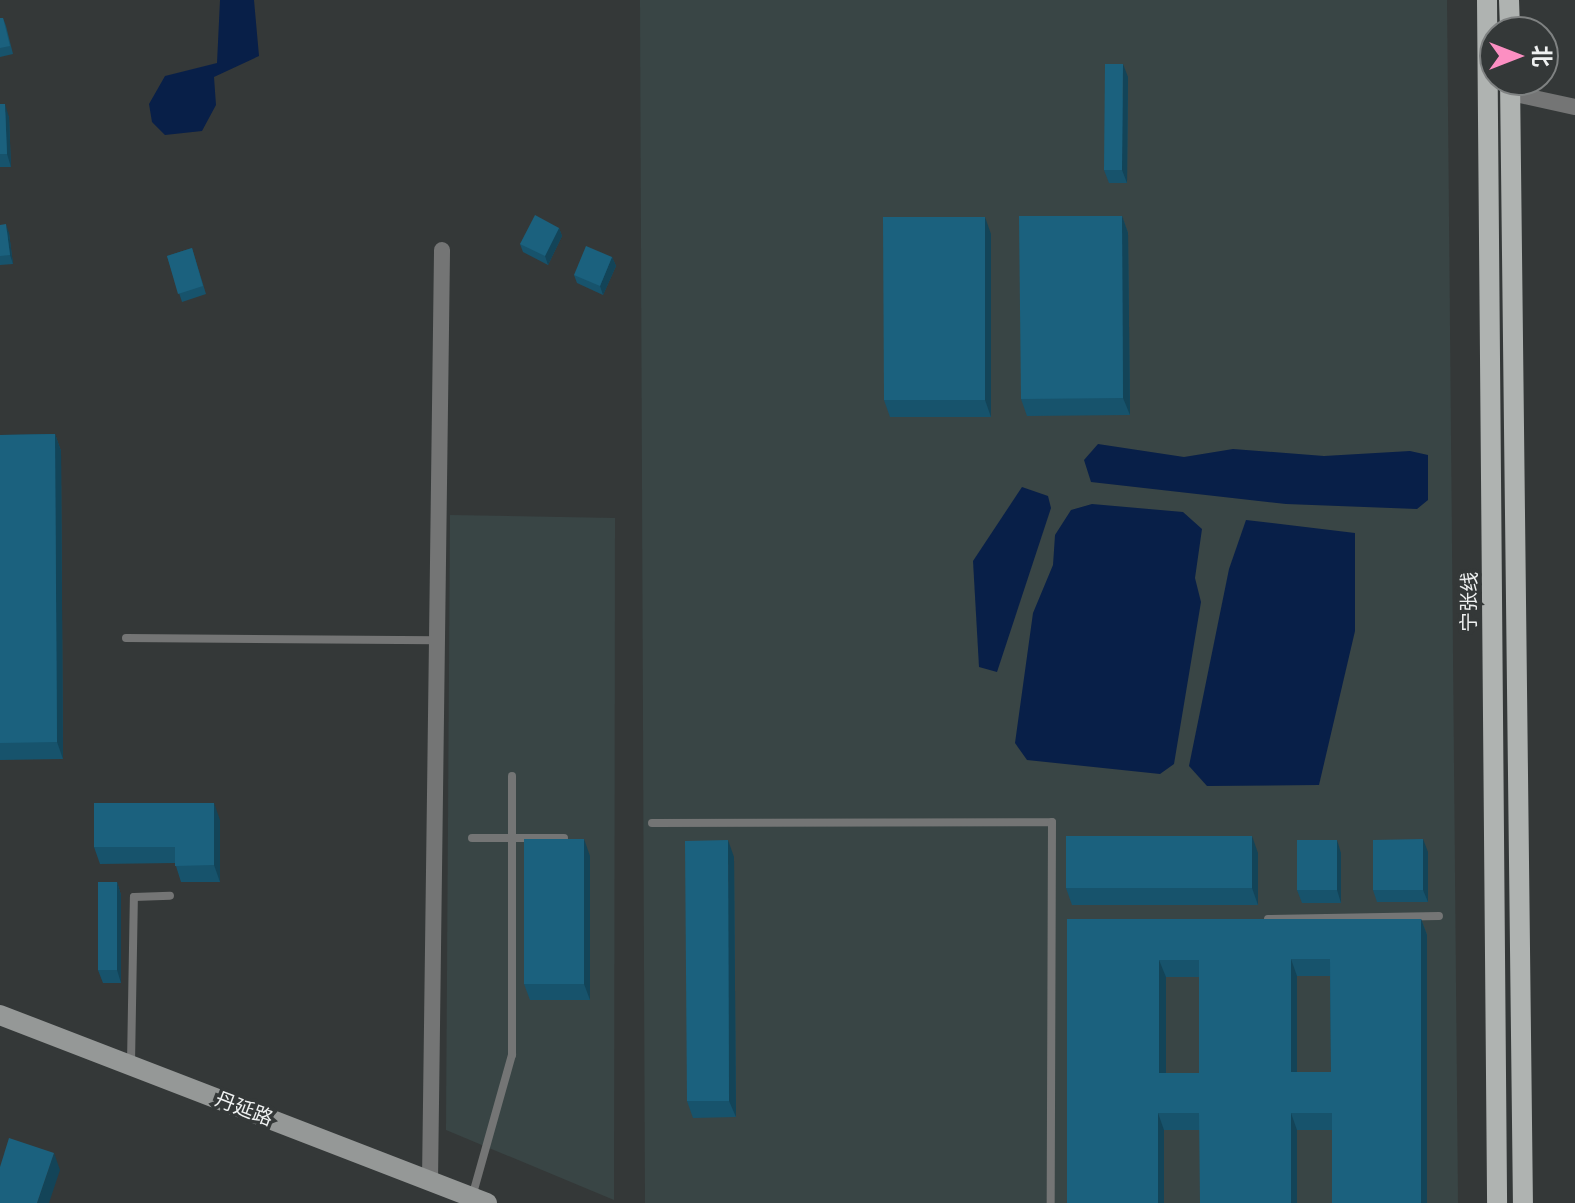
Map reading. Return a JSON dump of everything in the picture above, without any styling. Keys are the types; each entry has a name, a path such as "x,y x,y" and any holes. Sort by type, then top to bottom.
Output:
{"main road":[{"name":"宁张线","path":"1487,0 1497,1203"},
{"path":"1510,96 1523,1203"},
{"name":"丹延路","path":"0,1015 480,1200"}],"street":[{"path":"1541,96 1575,107"},
{"path":"430,1181 442,250"}],"lane":[{"path":"126,638 436,640"},
{"path":"480,1200 512,1055 512,776"},
{"path":"652,823 1052,822 1051,1203"},
{"path":"472,838 564,838"},
{"path":"131,1065 134,897 170,896"},
{"path":"1253,919 1439,916"},
{"path":"1052,922 1067,922"}],"shaded area":[{"path":"640,0 1447,0 1458,1203 645,1203"},
{"path":"450,515 615,518 614,1200 446,1130"}],"water":[{"path":"220,0 254,0 259,56 214,77 216,105 202,131 165,135 152,122 149,104 165,76 217,63"},
{"path":"1098,444 1184,457 1233,449 1324,456 1410,451 1428,455 1428,500 1417,509 1286,504 1091,482 1084,460"},
{"path":"1022,487 1048,496 1051,508 997,672 979,667 973,561"},
{"path":"1092,504 1183,512 1202,529 1195,578 1201,602 1174,764 1160,774 1027,760 1015,743 1033,613 1053,565 1055,535 1071,510"},
{"path":"1246,520 1355,533 1355,631 1319,785 1207,786 1189,766 1229,569"}],"building":[{"path":"0,18 3,18 10,46 0,48"},
{"path":"1105,64 1123,64 1122,170 1104,170"},
{"path":"0,104 5,104 7,154 0,154"},
{"path":"535,215 559,228 545,256 520,244"},
{"path":"1019,216 1122,216 1123,398 1021,399"},
{"path":"883,217 985,217 985,400 884,400"},
{"path":"6,224 10,255 0,256 0,225"},
{"path":"586,246 612,257 600,286 574,275"},
{"path":"192,248 203,286 178,294 167,256"},
{"path":"55,434 57,742 0,743 0,435"},
{"path":"94,803 214,803 214,865 175,866 175,847 94,847"},
{"path":"1066,836 1252,836 1252,888 1066,888"},
{"path":"524,839 584,839 584,984 524,984"},
{"path":"1423,839 1423,890 1373,890 1373,840"},
{"path":"728,840 729,1101 687,1101 685,841"},
{"path":"1297,840 1337,840 1337,890 1297,890"},
{"path":"98,882 117,882 117,970 98,970"},
{"path":"1067,919 1421,919 1421,1203 1332,1203 1332,1113 1291,1113 1291,1203 1200,1203 1199,1113 1158,1113 1158,1203 1067,1203","holes":["1291,959 1330,959 1331,1072 1291,1072","1159,960 1199,960 1199,1073 1159,1073"]},
{"path":"9,1138 54,1153 37,1203 0,1203 0,1167"}]}
